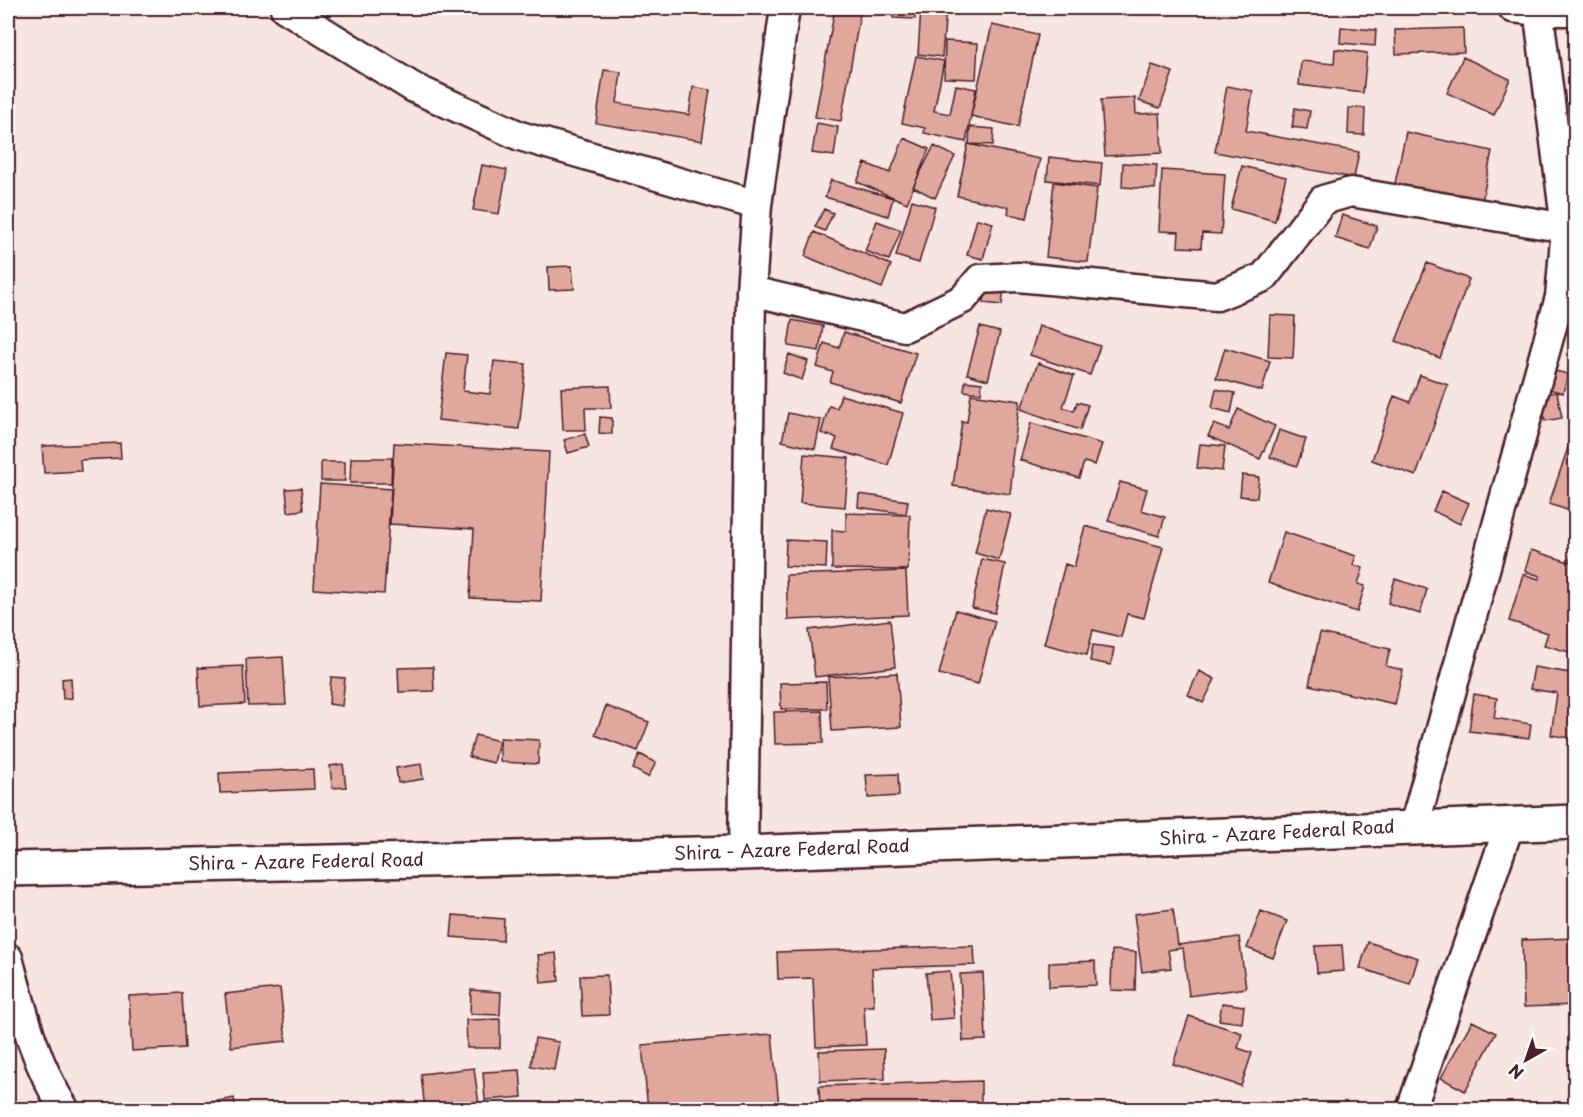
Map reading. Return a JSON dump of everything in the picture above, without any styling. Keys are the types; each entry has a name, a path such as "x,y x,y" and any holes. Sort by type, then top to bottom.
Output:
{"main road":[{"name":"Shira - Azare Federal Road","path":"8,869 743,853 1575,822"}],"street":[{"path":"285,8 414,88 520,136 757,206"},
{"path":"743,853 752,291 757,206 785,8"},
{"path":"1414,827 1560,297 1566,228 1530,8 1575,10"},
{"path":"752,291 905,327 963,299 980,279 1018,277 1217,296 1264,277 1323,200 1351,192 1566,228"},
{"path":"1411,1110 1510,823"},
{"path":"8,958 30,1040 65,1110"}],"building":[{"path":"835,8 861,8 841,121 815,117"},
{"path":"894,8 916,8 915,19 893,18"},
{"path":"921,8 946,9 942,57 918,54"},
{"path":"992,25 1038,35 1018,127 971,116"},
{"path":"1341,27 1376,30 1375,46 1340,43"},
{"path":"1463,28 1464,52 1396,54 1395,30"},
{"path":"945,41 978,43 976,79 944,78"},
{"path":"1335,49 1367,53 1363,93 1299,85 1301,61 1334,64"},
{"path":"916,56 944,61 934,111 950,114 956,85 976,89 966,142 924,133 925,128 902,123"},
{"path":"1463,57 1510,79 1494,115 1447,93"},
{"path":"1152,65 1173,72 1160,108 1139,101"},
{"path":"604,70 621,72 617,103 689,115 693,87 710,90 702,141 596,123"},
{"path":"1227,86 1253,91 1246,131 1359,152 1354,178 1215,152"},
{"path":"1135,98 1136,114 1160,113 1162,153 1105,156 1101,100"},
{"path":"1295,108 1310,111 1307,129 1292,127"},
{"path":"1349,108 1365,108 1364,135 1348,134"},
{"path":"817,123 838,127 834,156 812,153"},
{"path":"970,127 994,129 993,145 969,144"},
{"path":"1406,132 1492,151 1480,211 1394,188"},
{"path":"904,138 929,149 907,203 857,182 865,163 890,173"},
{"path":"968,144 1040,159 1027,218 1008,214 1009,207 957,196"},
{"path":"934,146 955,156 935,198 913,187"},
{"path":"1049,157 1102,163 1100,186 1047,180"},
{"path":"1123,163 1157,165 1155,189 1122,187"},
{"path":"482,165 507,170 499,214 473,210"},
{"path":"1242,166 1286,177 1275,221 1231,209"},
{"path":"1162,170 1225,174 1221,234 1202,233 1201,248 1178,247 1179,232 1159,231"},
{"path":"831,180 893,198 888,216 825,197"},
{"path":"1054,182 1097,188 1088,262 1046,257"},
{"path":"912,200 935,207 919,263 896,256"},
{"path":"824,209 833,213 825,231 815,227"},
{"path":"1342,215 1377,226 1370,249 1335,238"},
{"path":"977,219 993,223 983,259 967,255"},
{"path":"877,221 901,230 889,260 865,251"},
{"path":"814,232 891,265 882,288 805,256"},
{"path":"1427,263 1469,279 1440,358 1396,341"},
{"path":"572,266 574,289 549,290 548,267"},
{"path":"986,284 1004,286 1002,305 984,303"},
{"path":"1270,315 1295,316 1293,358 1268,357"},
{"path":"792,320 823,326 819,351 788,346"},
{"path":"1039,326 1100,346 1090,375 1030,355"},
{"path":"980,327 1000,332 988,380 967,374"},
{"path":"844,332 916,353 901,403 830,382 833,372 817,367 824,343 839,348"},
{"path":"1225,348 1270,361 1262,391 1216,378"},
{"path":"446,353 467,355 463,391 490,394 494,361 526,364 519,429 438,420"},
{"path":"789,354 808,361 802,380 783,373"},
{"path":"1038,363 1074,376 1063,407 1074,411 1077,402 1088,405 1080,430 1021,409"},
{"path":"1547,369 1568,374 1563,393 1542,387"},
{"path":"1420,375 1448,385 1416,476 1372,460 1394,396 1410,402"},
{"path":"965,381 982,383 981,393 964,391"},
{"path":"610,386 611,408 585,408 586,430 563,430 561,388"},
{"path":"1216,389 1235,393 1231,413 1212,408"},
{"path":"1557,392 1562,418 1545,421 1540,395"},
{"path":"971,394 1020,401 1011,466 1013,467 1010,494 953,486 962,421 967,422"},
{"path":"841,395 903,413 888,465 833,449 837,438 821,433 829,406 837,408"},
{"path":"1238,409 1275,426 1260,459 1208,436 1214,424 1229,430"},
{"path":"788,413 821,420 815,449 782,441"},
{"path":"600,417 612,418 612,434 599,433"},
{"path":"1031,423 1102,444 1095,465 1084,462 1079,478 1020,460"},
{"path":"1576,424 1576,513 1549,504"},
{"path":"1279,430 1306,439 1297,466 1270,457"},
{"path":"585,434 589,447 568,453 564,440"},
{"path":"120,443 121,458 80,460 81,471 44,473 42,446"},
{"path":"394,443 549,452 541,601 470,598 474,529 390,524"},
{"path":"1200,444 1225,446 1222,471 1197,468"},
{"path":"804,454 849,458 845,507 800,503"},
{"path":"351,458 392,458 391,483 350,483"},
{"path":"321,462 345,462 345,481 321,481"},
{"path":"1242,475 1259,477 1257,498 1240,496"},
{"path":"1120,482 1147,489 1141,510 1165,517 1159,536 1108,521"},
{"path":"320,484 391,489 384,594 314,589"},
{"path":"301,488 303,510 288,512 286,489"},
{"path":"1442,491 1469,503 1460,524 1433,511"},
{"path":"859,494 908,501 906,514 858,507"},
{"path":"986,508 1011,514 999,560 975,553"},
{"path":"846,513 910,515 908,570 832,569 832,530 846,531"},
{"path":"1085,526 1163,547 1144,618 1127,614 1121,637 1093,630 1087,655 1044,644 1065,564 1074,567"},
{"path":"1284,532 1356,556 1353,565 1363,568 1358,584 1365,586 1357,612 1268,583"},
{"path":"786,540 827,542 826,568 785,566"},
{"path":"1576,541 1576,654 1544,645 1548,633 1509,621 1523,574 1539,579 1540,576 1525,571 1531,550 1569,562"},
{"path":"982,559 1005,564 995,613 972,608"},
{"path":"906,571 908,615 788,620 786,575"},
{"path":"1395,579 1427,589 1420,614 1388,603"},
{"path":"956,610 995,621 978,684 939,674"},
{"path":"890,620 895,667 815,677 809,630"},
{"path":"1320,633 1390,649 1386,666 1403,670 1395,704 1309,685"},
{"path":"1093,645 1114,648 1111,665 1090,661"},
{"path":"283,657 286,705 248,706 246,659"},
{"path":"243,666 245,704 200,706 198,668"},
{"path":"433,667 434,691 399,692 398,668"},
{"path":"1534,667 1576,674 1576,739 1551,735 1557,693 1530,689"},
{"path":"1199,671 1215,679 1203,703 1188,695"},
{"path":"897,673 901,727 832,731 828,677"},
{"path":"331,677 345,678 342,706 329,704"},
{"path":"71,678 72,698 63,699 62,679"},
{"path":"826,682 827,709 781,709 780,683"},
{"path":"1474,694 1497,698 1494,718 1531,724 1529,738 1469,731"},
{"path":"606,706 649,722 638,751 595,735"},
{"path":"822,711 823,743 775,744 774,712"},
{"path":"475,735 499,741 494,763 469,757"},
{"path":"500,738 539,740 538,764 500,762"},
{"path":"640,754 656,763 648,777 633,769"},
{"path":"343,764 346,787 332,788 330,766"},
{"path":"421,764 423,779 398,783 396,768"},
{"path":"313,769 314,789 220,793 219,773"},
{"path":"898,774 899,796 868,798 866,775"},
{"path":"1173,909 1178,945 1239,937 1246,988 1189,996 1183,948 1168,950 1171,968 1142,972 1134,914"},
{"path":"1261,911 1287,921 1273,958 1247,948"},
{"path":"453,915 504,919 503,941 451,937"},
{"path":"1576,938 1576,1005 1524,1007 1522,940"},
{"path":"1368,942 1418,958 1410,984 1360,968"},
{"path":"1342,945 1344,971 1317,973 1315,946"},
{"path":"974,946 975,965 872,968 874,1006 864,1006 866,1045 816,1047 813,978 778,979 777,952"},
{"path":"1112,950 1136,952 1135,991 1111,990"},
{"path":"556,953 559,981 541,983 538,955"},
{"path":"1095,961 1096,985 1049,987 1049,963"},
{"path":"950,971 954,1018 930,1020 926,973"},
{"path":"983,973 986,1040 963,1041 960,974"},
{"path":"607,975 609,1015 582,1016 580,976"},
{"path":"280,988 286,1041 231,1047 225,994"},
{"path":"471,990 501,992 500,1015 470,1014"},
{"path":"182,993 185,1048 132,1051 129,996"},
{"path":"1222,1003 1244,1006 1242,1023 1219,1020"},
{"path":"1189,1016 1242,1033 1238,1048 1252,1053 1241,1086 1173,1064"},
{"path":"500,1019 500,1048 467,1048 466,1020"},
{"path":"1472,1021 1496,1033 1465,1091 1441,1078"},
{"path":"772,1034 779,1106 742,1110 648,1110 642,1045"},
{"path":"535,1038 559,1042 554,1070 531,1066"},
{"path":"884,1049 885,1079 820,1081 819,1051"},
{"path":"474,1068 479,1105 425,1110 421,1074"},
{"path":"520,1070 522,1097 485,1100 483,1072"},
{"path":"981,1081 981,1106 820,1110 819,1086"},
{"path":"234,1098 236,1110 184,1110 184,1107"}]}
